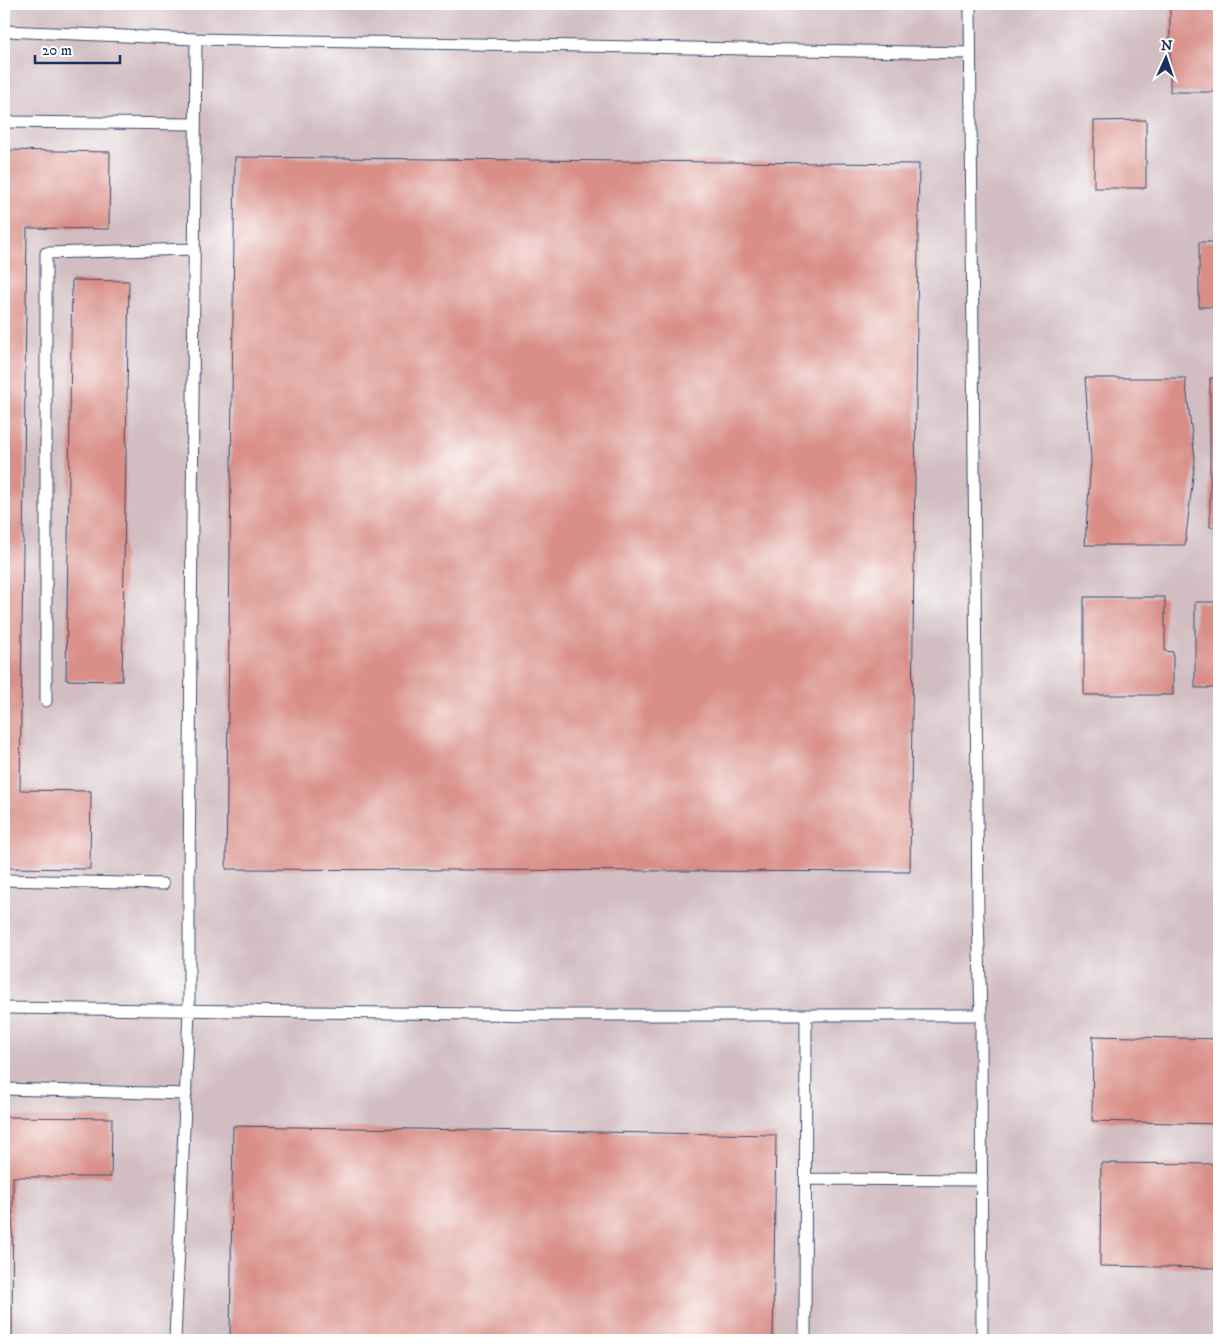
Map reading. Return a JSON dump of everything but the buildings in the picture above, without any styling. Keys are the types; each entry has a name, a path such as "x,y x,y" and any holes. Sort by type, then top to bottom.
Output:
{"lane":[{"path":"970,4 978,898 981,1015 982,1340"},
{"path":"4,30 196,39 970,53"},
{"path":"175,1340 189,1011 196,39"},
{"path":"4,122 195,124"},
{"path":"46,701 46,253 194,249"},
{"path":"4,880 163,884"},
{"path":"4,1008 546,1015 981,1015"},
{"path":"805,1340 806,1015"},
{"path":"4,1089 186,1094"},
{"path":"805,1180 982,1180"}],"shaded area":[{"path":"4,4 1219,4 1219,1340 4,1340"}]}
